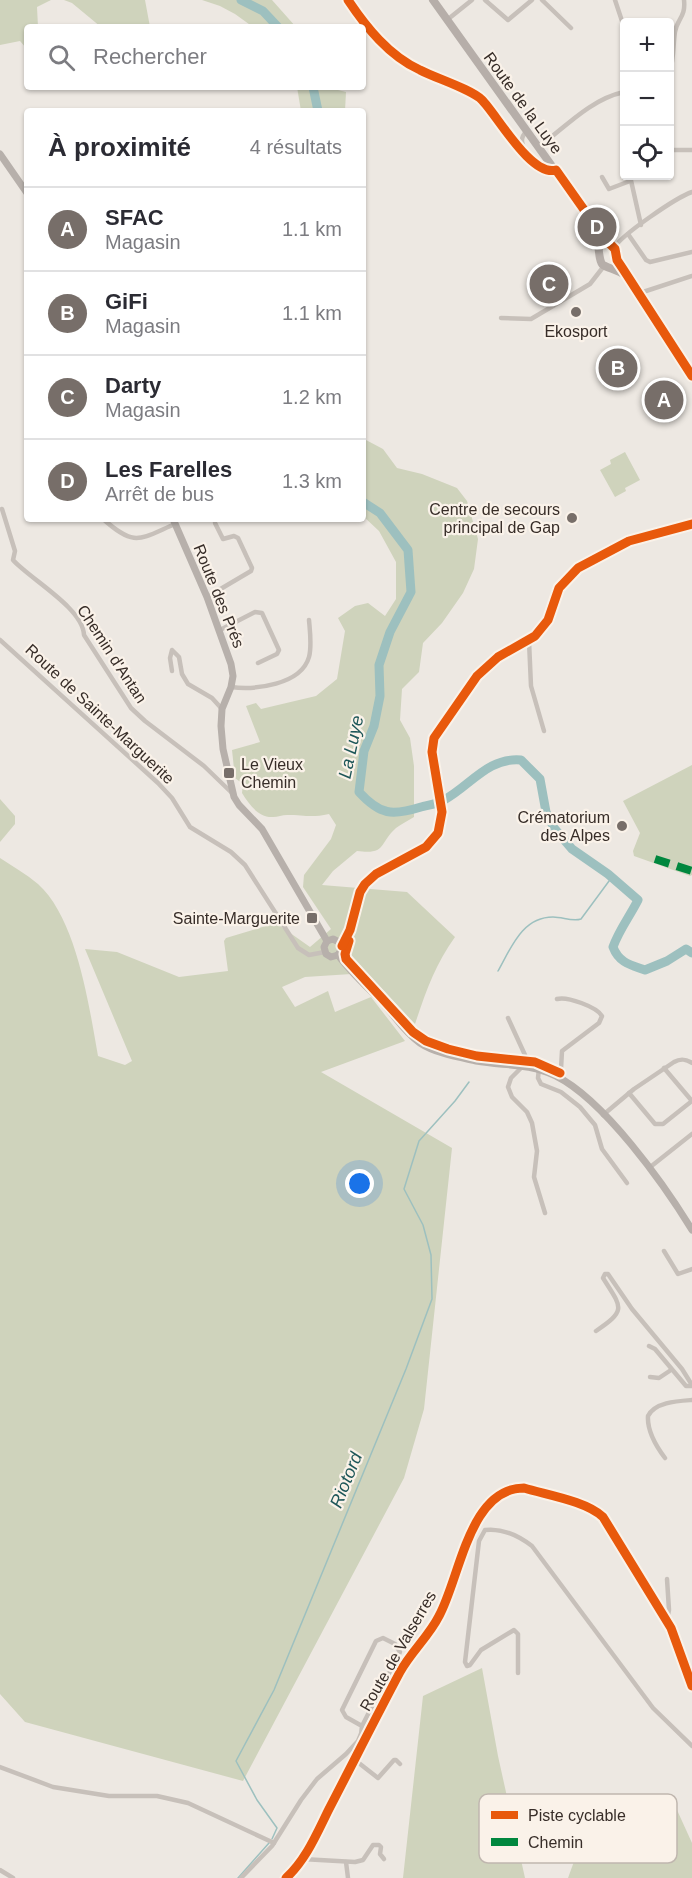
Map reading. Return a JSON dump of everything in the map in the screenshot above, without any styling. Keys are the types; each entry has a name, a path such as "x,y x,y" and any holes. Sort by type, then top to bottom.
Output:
{"main road":[{"name":"Route de la Luye","path":"433,0 612,247"},
{"name":"Route de la Luye","path":"592,222 601,251"},
{"path":"629,278 600,260 601,251 606,246 612,247 617,254 617,260 640,293 692,376"},
{"path":"608,266 617,260"}],"street":[{"path":"348,0 386,47 404,62 480,97 518,148 547,171 556,171"},
{"path":"447,20 472,0"},
{"path":"485,0 508,20 532,0"},
{"path":"542,0 571,28"},
{"path":"615,0 621,18"},
{"path":"674,38 675,30 684,15 684,0"},
{"path":"539,147 595,104 620,93"},
{"path":"527,131 521,141 527,156"},
{"path":"674,150 692,150"},
{"path":"0,154 24,189"},
{"path":"602,177 609,189 626,180"},
{"path":"630,180 641,225"},
{"path":"612,247 692,192"},
{"path":"628,234 646,260 650,262 692,252"},
{"path":"501,318 531,319 590,284 608,266"},
{"path":"640,293 692,276"},
{"name":"Chemin d'Antan","path":"2,509 15,551 14,562 41,583 81,622 84,635 131,708 204,766 233,794"},
{"path":"106,522 120,535 133,539 147,536 174,522"},
{"name":"Route des Prés","path":"174,522 207,597 231,664 233,676 222,709 221,726 233,794 239,805 262,830 327,941"},
{"path":"207,597 251,571 252,568 238,538 234,536 223,539 214,523"},
{"path":"692,524 628,541 578,568 559,588 548,620 540,632 487,666 434,738 432,752 441,812 438,833 426,847 376,873 365,884 360,892 350,930 339,943 338,955 404,1029 420,1043 441,1052 472,1060 539,1068 578,1090 649,1167 692,1230"},
{"path":"220,630 255,612 262,613 279,650 277,654 258,663"},
{"path":"231,687 240,688 284,682 301,671 310,652 309,620"},
{"name":"Route de Sainte-Marguerite","path":"0,640 158,783 172,798 190,828 238,858 252,875 271,908 302,952 312,955 325,952"},
{"path":"526,643 533,695 544,730"},
{"path":"171,671 172,650 179,657 182,674 188,684 212,698 222,709"},
{"path":"338,955 331,957 325,952 324,947 327,941 339,943"},
{"path":"557,999 565,997 598,1010 602,1016 598,1023 562,1051 558,1077"},
{"path":"508,1018 524,1048 524,1065 512,1078 508,1087 512,1097 527,1112 532,1123 537,1151 534,1177 545,1213"},
{"path":"603,1115 679,1059 692,1063"},
{"path":"539,1068 537,1078 541,1084 561,1092 580,1107 595,1125 602,1149 627,1183"},
{"path":"629,1094 654,1125 663,1124 692,1101 664,1068"},
{"path":"649,1167 692,1134"},
{"path":"664,1251 678,1274 692,1269"},
{"path":"596,1331 614,1319 619,1311 603,1278 605,1274 608,1274 632,1309 682,1369 692,1386"},
{"path":"649,1346 655,1349 686,1386 692,1386"},
{"path":"650,1377 659,1378 671,1370"},
{"path":"665,1458 658,1450 650,1431 648,1416 655,1408 692,1400"},
{"name":"Route de Valserres","path":"286,1878 302,1859 355,1760 364,1735 405,1664 439,1616 475,1524 492,1500 508,1490 524,1488 599,1513 665,1618 676,1639 692,1686"},
{"path":"518,1673 518,1634 514,1630 481,1650 470,1665 465,1662 479,1541 485,1530 502,1531 532,1546 653,1708 692,1746"},
{"path":"665,1618 669,1610 667,1579"},
{"path":"362,1726 346,1717 342,1710 376,1641 383,1638 395,1644 400,1652 362,1726 364,1735"},
{"path":"242,1878 272,1841 316,1779 360,1743"},
{"path":"355,1760 378,1778 394,1760 400,1764"},
{"path":"0,1767 53,1787 109,1796 157,1796 188,1803 272,1841"},
{"path":"302,1859 346,1862 363,1860 373,1845 380,1845 380,1854 384,1859"},
{"path":"346,1862 348,1878"},
{"path":"0,1869 13,1878"}],"green space":[{"path":"0,0 51,0 37,7 38,24 24,24 24,46 20,41 0,45"},
{"path":"64,0 145,0 149,24 97,24 72,3"},
{"path":"202,0 272,0 293,24 249,24 220,6"},
{"path":"298,90 346,92 345,108 300,108"},
{"path":"366,440 383,449 397,468 422,474 457,488 467,501 478,539 474,569 463,593 442,623 423,643 419,672 402,689 400,720 410,738 414,766 414,817 396,828 378,849 367,852 357,851 333,871 322,885 407,892 455,937 432,979 415,1024 367,973 305,977 282,987 295,1007 328,991 335,1012 371,997 405,1041 321,1072 452,1148 424,1409 404,1478 243,1781 25,1722 0,1694 0,858 38,884 51,899 63,919 79,964 98,1056 125,1065 132,1061 85,949 117,952 179,977 228,971 224,941 226,938 276,923 310,947 331,929 303,887 304,875 331,839 336,825 329,814 268,817 258,813 242,793 243,784 235,778 232,750 260,742 246,706 256,703 261,709 316,696 337,679 345,631 338,618 355,606 368,603 385,616 396,599 396,562 379,531 366,519"},
{"path":"625,452 640,480 625,488 626,491 615,497 600,470 611,464 610,460"},
{"path":"692,765 692,875 690,876 634,856 633,851 640,833 623,801"},
{"path":"0,799 15,816 15,824 0,842"},
{"path":"482,1668 506,1794 479,1794 479,1863 522,1863 525,1878 403,1878 423,1696"},
{"path":"677,1810 692,1843 692,1878 568,1878 573,1863 677,1863"}],"waterway":[{"name":"La Luye","path":"241,0 263,11 275,24"},
{"name":"La Luye","path":"314,90 317,108"},
{"name":"La Luye","path":"366,504 380,513 408,550 411,592 390,632 379,665 380,696 374,726 364,751 359,792 380,809 387,812 402,812 441,801 499,763 521,760 540,779 546,812 554,828 572,849 608,874 638,900 613,947 619,957 626,963 645,970 667,961 686,949 692,953"},
{"path":"498,971 525,928 542,918 581,919 612,877"},
{"name":"Riotord","path":"272,1839 277,1828 257,1800 236,1761 274,1690 406,1369 432,1299 431,1255 423,1225 404,1189 419,1141 469,1082"},
{"name":"Riotord","path":"238,1878 269,1843"}],"marked path":[{"path":"655,859 692,871"}],"cycle path":[{"path":"348,0 366,24"},
{"path":"366,24 398,57 420,70 477,96 526,155 546,170 556,170 604,238 615,249 617,260 692,376"},
{"path":"342,946 350,930 360,892 365,884 376,874 426,847 438,833 442,812 432,752 434,738 477,676 498,657 535,636 548,620 559,588 578,568 629,541 692,524"},
{"path":"346,939 349,941 345,954 346,959 413,1032 426,1041 477,1056 535,1062 560,1073"},
{"path":"286,1878 310,1846 400,1672 439,1616 478,1518 490,1503 505,1492 524,1488 577,1503 596,1511 603,1517 671,1628 692,1686"}],"place":[{"name":"Les Farelles","path":"597,227"},
{"name":"Darty","path":"549,284"},
{"name":"Ekosport","path":"576,312"},
{"name":"GiFi","path":"618,368"},
{"name":"SFAC","path":"664,400"},
{"name":"Centre de secours principal de Gap","path":"572,518"},
{"name":"Le Vieux Chemin","path":"229,773"},
{"name":"Crématorium des Alpes","path":"622,826"},
{"name":"Sainte-Marguerite","path":"312,918"}]}
